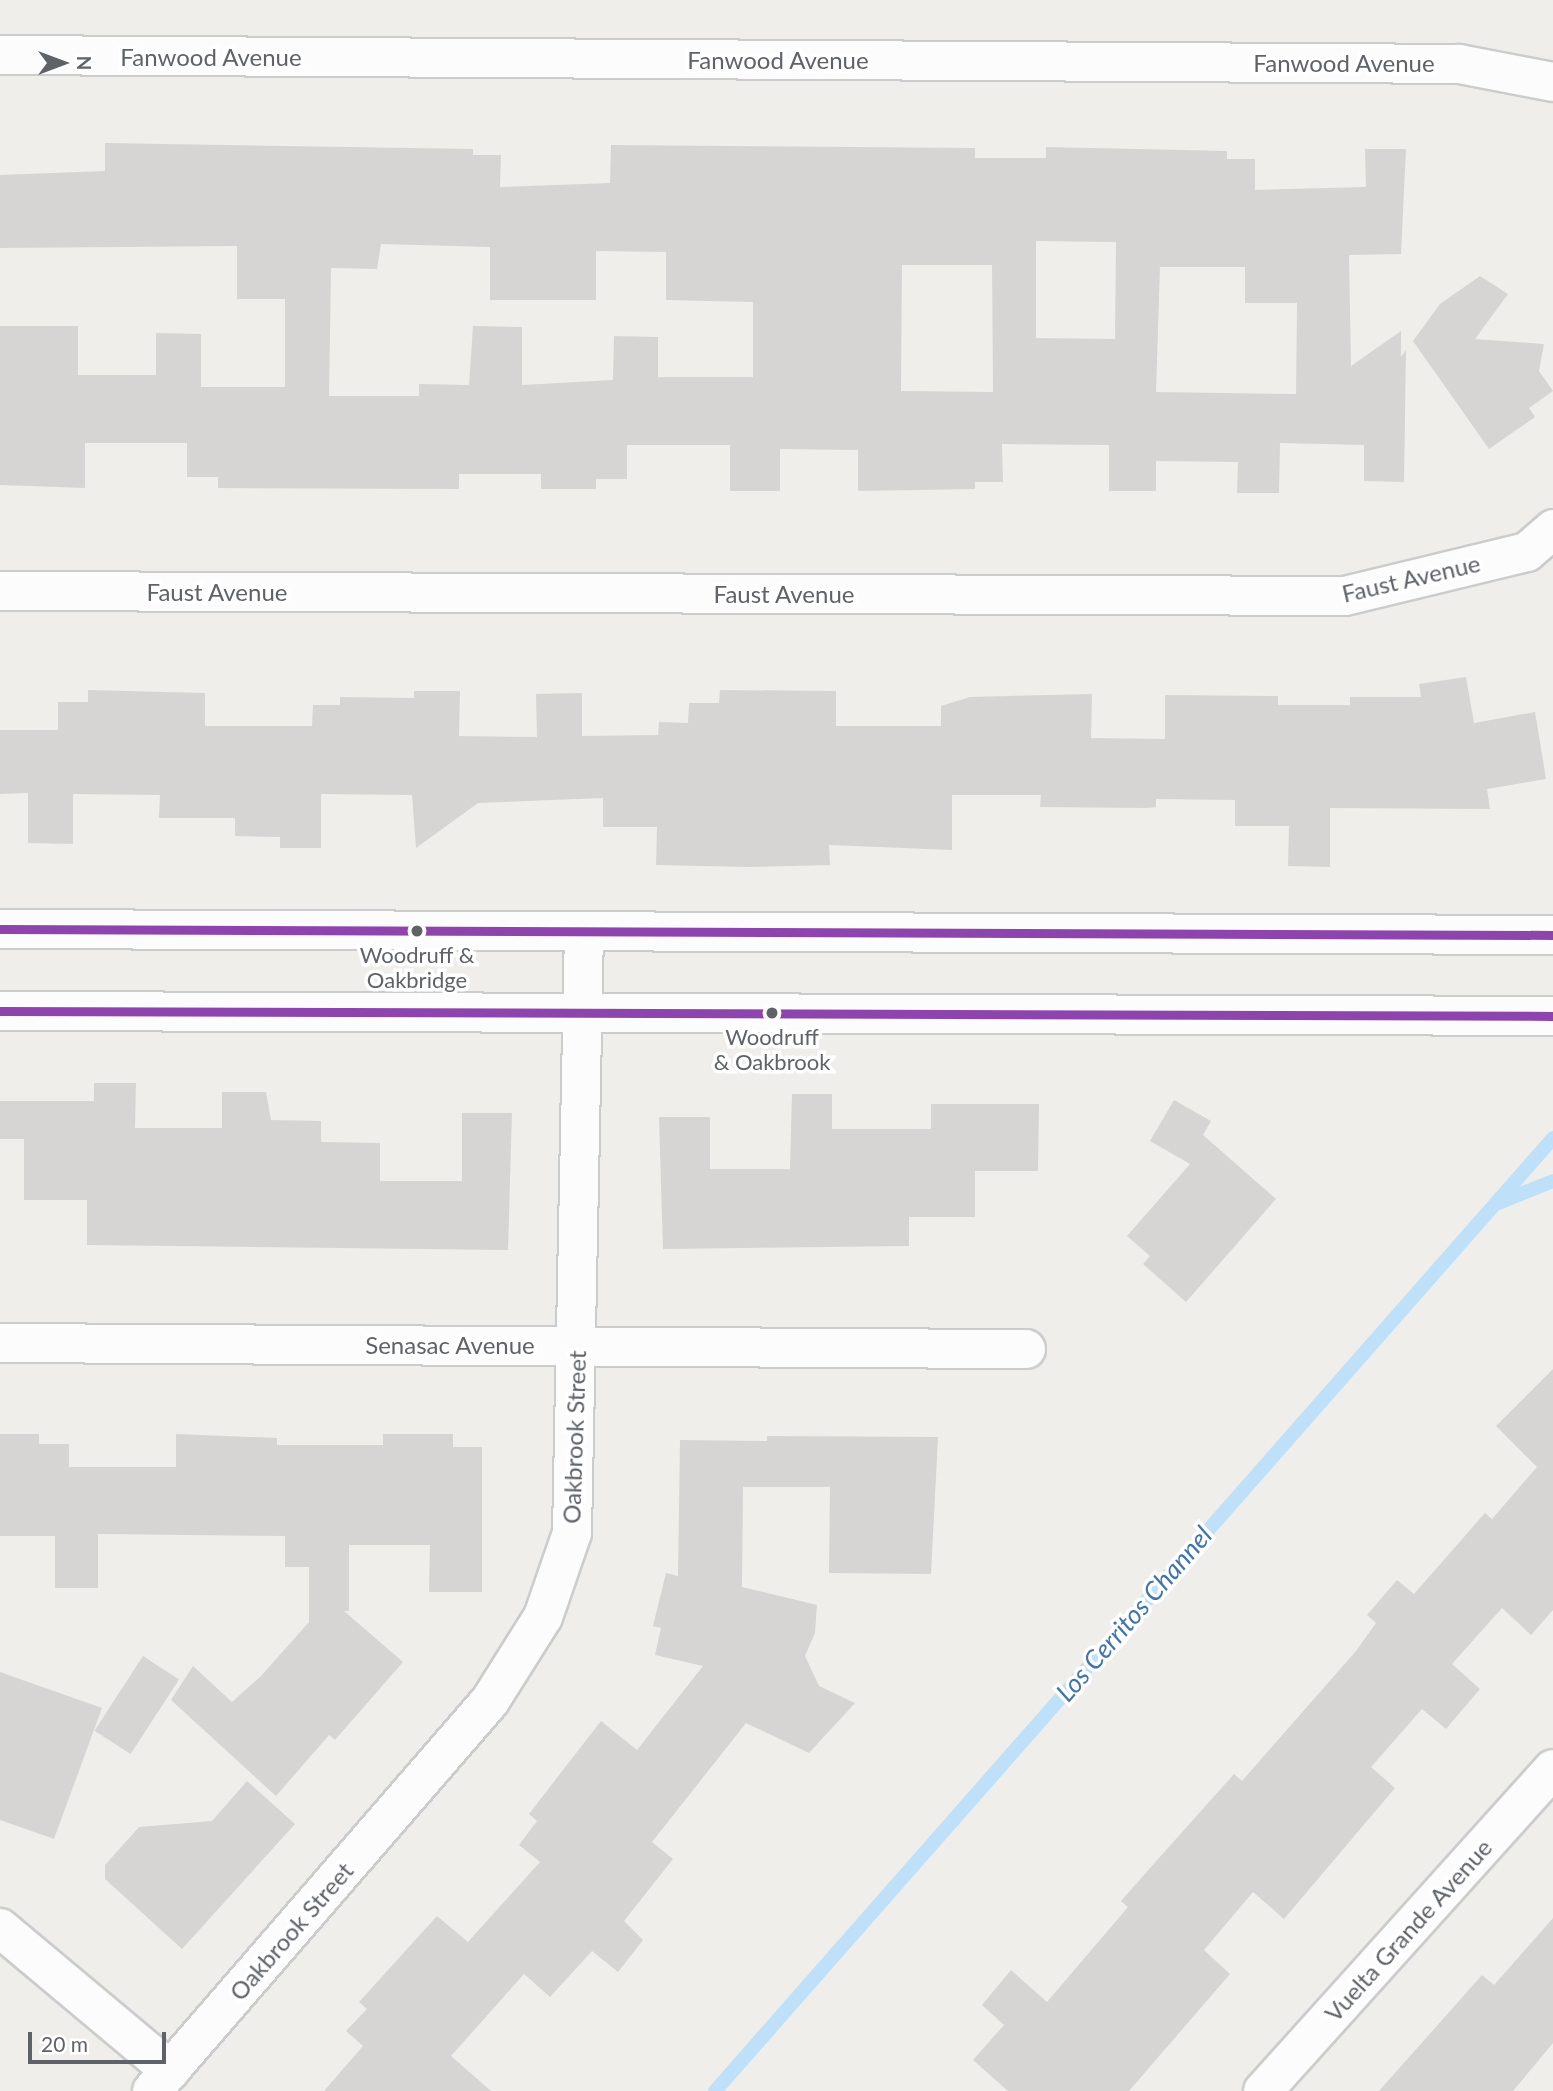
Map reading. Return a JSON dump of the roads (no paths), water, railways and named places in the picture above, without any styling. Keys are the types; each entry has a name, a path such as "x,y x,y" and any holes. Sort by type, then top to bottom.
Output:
{"street":[{"name":"Fanwood Avenue","path":"0,55 1460,64 1553,82"},
{"name":"Faust Avenue","path":"0,591 1345,597 1527,552 1553,529"},
{"path":"0,929 1553,935"},
{"name":"Oakbrook Street","path":"161,2081 490,1701 543,1617 572,1532 584,932"},
{"path":"0,1011 1553,1016"},
{"name":"Senasac Avenue","path":"0,1343 1026,1349"},
{"name":"Vuelta Grande Avenue","path":"1263,2091 1553,1769"},
{"path":"0,1928 161,2081"}],"waterway":[{"name":"Los Cerritos Channel","path":"715,2091 1553,1138"},
{"path":"1496,1204 1553,1181"}],"place":[{"name":"Woodruff & Oakbridge","path":"417,931"},
{"name":"Woodruff & Oakbrook","path":"772,1013"}]}
